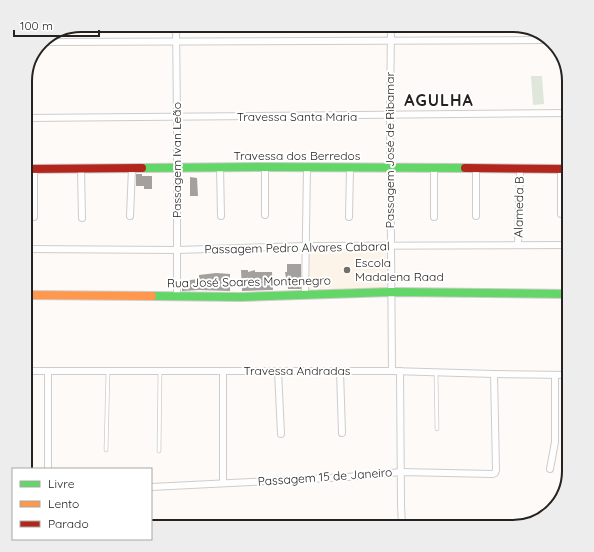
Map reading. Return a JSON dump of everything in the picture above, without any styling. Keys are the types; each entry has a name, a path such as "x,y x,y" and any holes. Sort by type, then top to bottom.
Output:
{"street":[{"name":"Passagem Ivan Leão","path":"176,32 177,296"},
{"name":"Passagem José de Ribamar","path":"391,32 390,246 392,371"},
{"path":"51,42 540,40"},
{"name":"Travessa Santa Maria","path":"32,118 390,116 562,113"},
{"path":"220,167 221,216"},
{"name":"Travessa dos Berredos","path":"34,169 81,170 220,167 391,169 434,167 562,169"},
{"path":"265,167 265,214"},
{"path":"434,167 434,217"},
{"path":"130,216 132,168"},
{"path":"305,294 307,168"},
{"path":"350,168 350,217"},
{"path":"476,168 476,216"},
{"name":"Alameda B","path":"518,245 520,168"},
{"path":"34,169 34,217"},
{"path":"81,170 82,218"},
{"path":"561,214 562,203"},
{"name":"Passagem Pedro Alvares Cabaral","path":"32,249 177,250 305,246 562,245"},
{"name":"Rua José Soares Montenegro","path":"32,295 241,297 391,292 562,294"},
{"name":"Travessa Andradas","path":"32,371 400,371 562,375"},
{"path":"223,371 223,483"},
{"path":"278,371 281,434"},
{"path":"340,371 342,433"},
{"path":"400,371 400,505 401,520"},
{"path":"48,372 48,468"},
{"name":"Passagem 15 de Janeiro","path":"152,487 347,477 401,472 488,475 495,473 494,374"},
{"path":"550,469 555,442 555,375"}],"lane":[{"path":"106,450 108,371"},
{"path":"159,451 160,371"},
{"path":"436,372 437,430"}],"shaded area":[{"path":"531,76 542,76 544,104 533,105"},
{"name":"Escola Madalena Raad","path":"309,250 386,251 387,289 308,290"}],"building":[{"path":"136,174 142,174 142,176 152,176 152,189 144,189 144,186 136,186"},
{"path":"190,177 197,178 198,196 190,196"},
{"path":"287,264 301,264 301,289 288,289 285,272 287,272"},
{"path":"241,270 248,270 248,272 255,270 255,272 272,272 273,290 242,291"},
{"path":"216,273 230,274 230,291 182,291 182,281 199,279 199,275"}],"traffic: fast":[{"path":"142,168 465,168"},
{"path":"152,296 241,297 391,292 562,294"}],"traffic: slow":[{"path":"32,295 152,296"}],"traffic: jam":[{"path":"32,169 142,168"},
{"path":"465,168 562,169"}],"place":[{"name":"Escola Madalena Raad","path":"347,270"}],"district":[{"name":"AGULHA","path":"439,100"}]}
